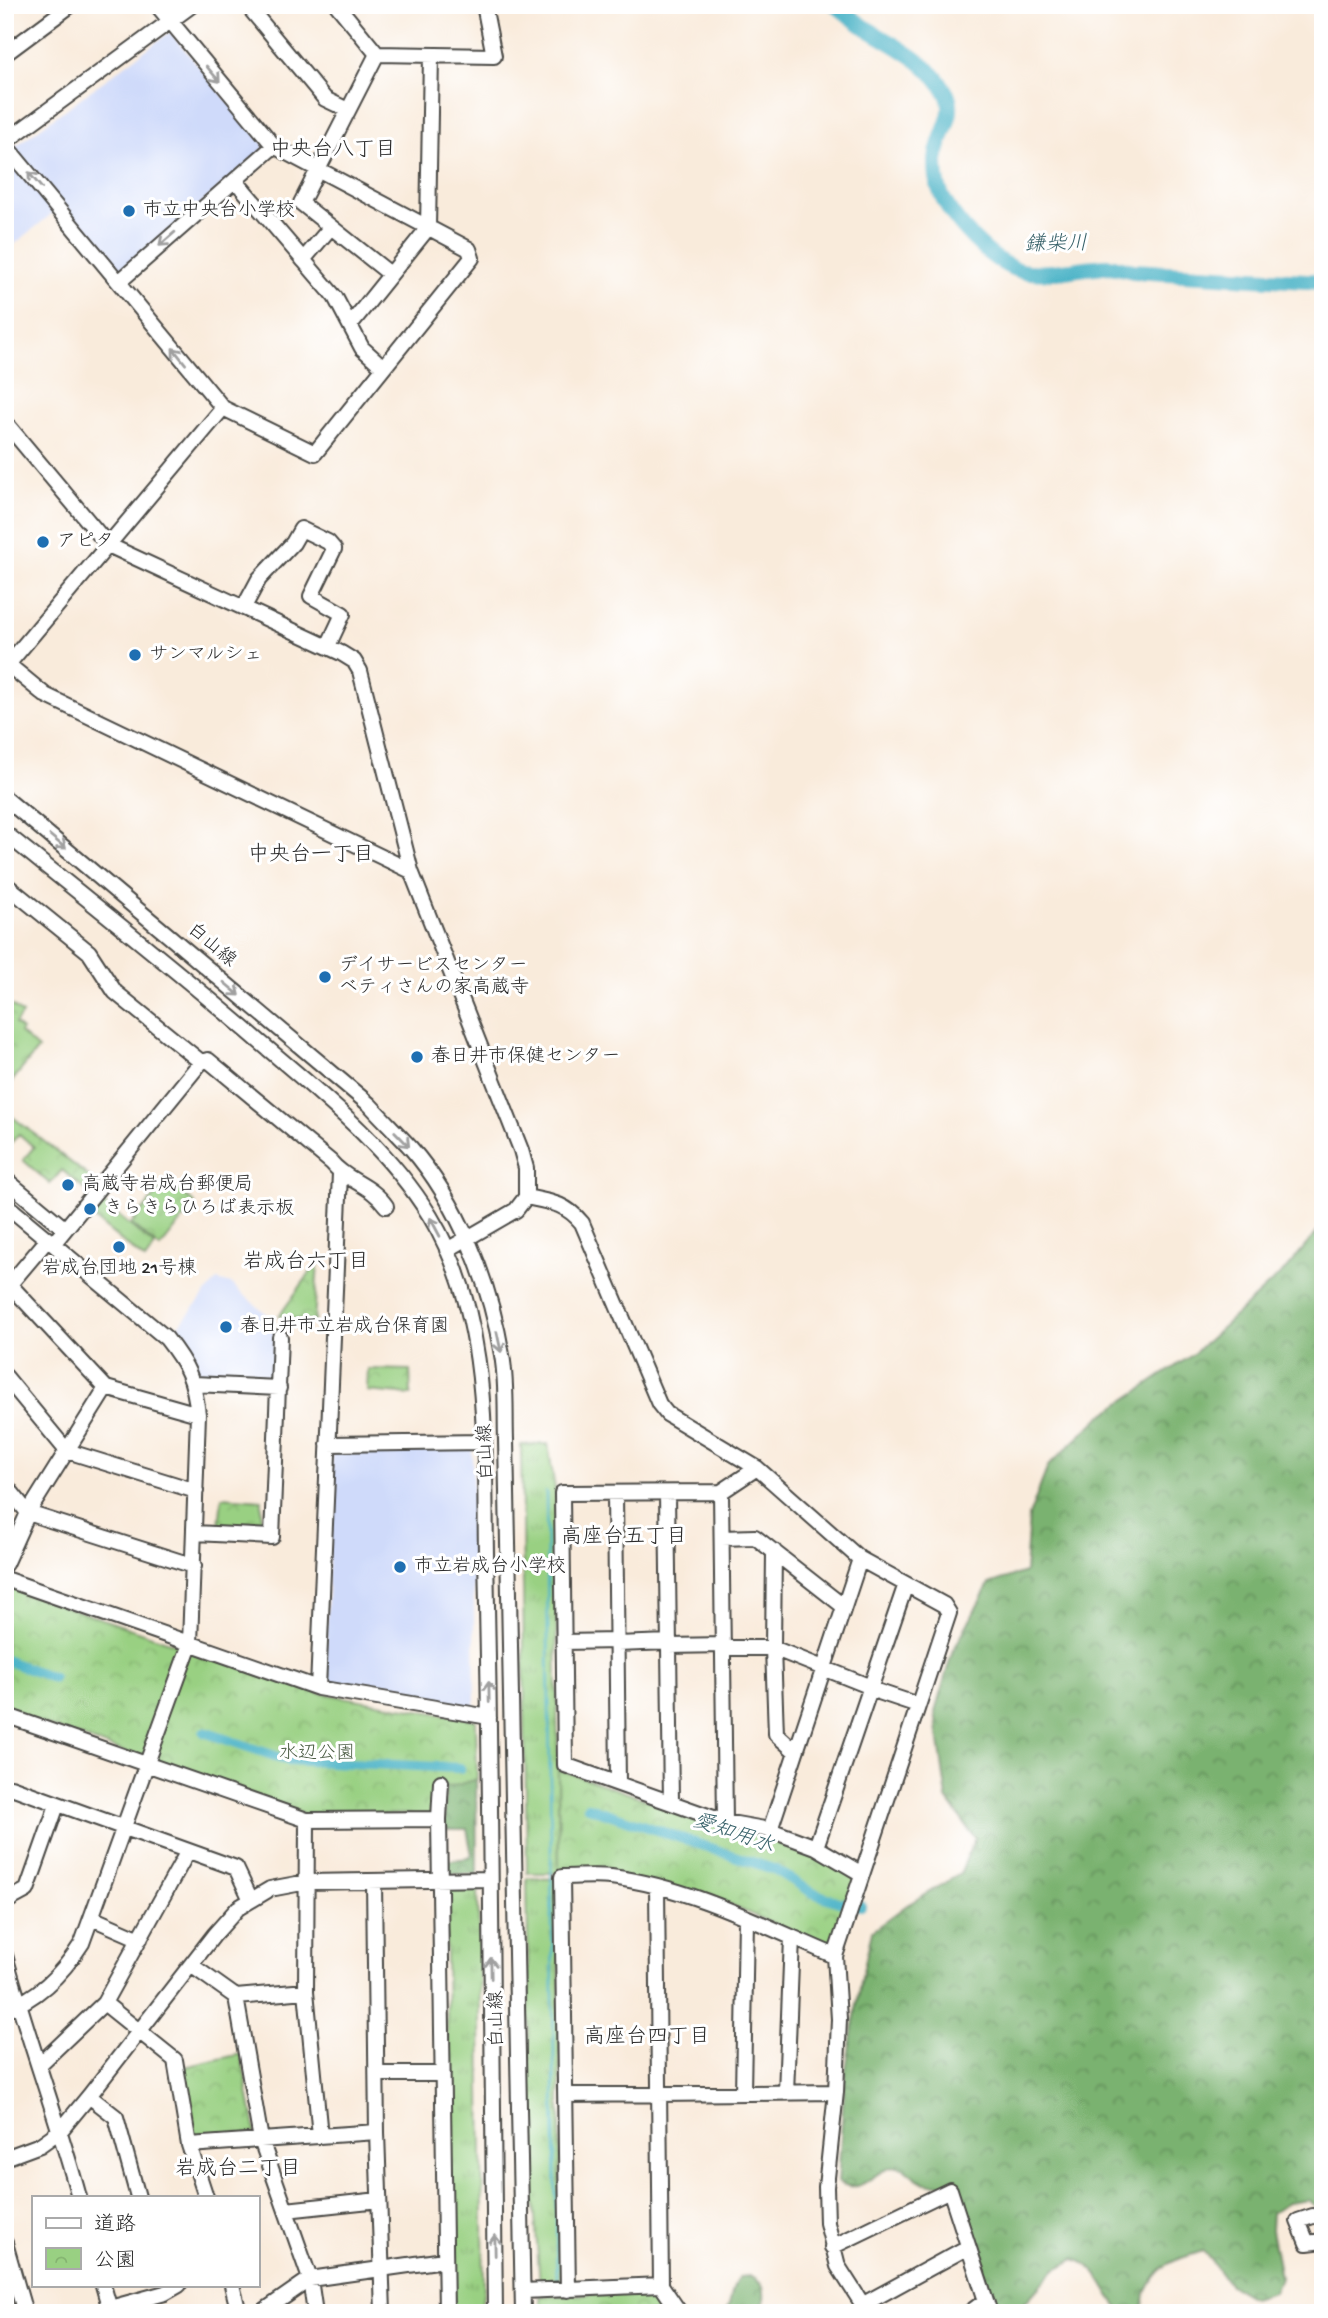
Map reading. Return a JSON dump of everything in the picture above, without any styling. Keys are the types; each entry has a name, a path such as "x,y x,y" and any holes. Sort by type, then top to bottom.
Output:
{"street":[{"path":"5,54 71,5"},
{"path":"157,5 169,22 274,146 469,249 471,258 315,453 223,408 5,144 169,22 192,5"},
{"path":"247,5 325,99 348,110"},
{"path":"337,5 377,54 494,55 484,5"},
{"path":"377,54 301,203 390,274"},
{"path":"350,325 428,228 431,55"},
{"path":"119,282 274,146"},
{"path":"234,180 335,297 362,348 383,368"},
{"path":"303,260 331,228"},
{"path":"223,408 6,665 45,695 411,871"},
{"path":"5,422 108,545 328,646 354,661 360,671 411,871 526,1168 526,1197 516,1210 447,1251"},
{"path":"244,607 259,579 293,543 301,529 328,542 334,549 311,596 343,614 328,646"},
{"name":"白山線","path":"5,798 370,1105 411,1149 434,1180 467,1241 487,1293 503,1358 523,2313"},
{"name":"白山線","path":"5,833 197,988 354,1121 414,1192 432,1220 467,1301 479,1357 484,1441 495,2313"},
{"path":"5,884 89,952 116,992 201,1062"},
{"path":"198,1414 106,1388 7,1288 65,1228 201,1062 208,1060 331,1162 340,1173 355,1178 381,1198 386,1206"},
{"path":"318,1688 340,1173"},
{"path":"5,1179 65,1228"},
{"path":"526,1197 559,1204 572,1211 582,1223 659,1404 667,1415 757,1468 860,1559 944,1605 949,1613 835,1956 839,2019 836,2092 826,2187 827,2223 838,2266 865,2309 968,2247"},
{"path":"5,1204 166,1338 183,1361 194,1384 198,1414 190,1644 82,1943 56,1977 40,1992 12,2008"},
{"path":"195,1534 272,1537 280,1337"},
{"path":"5,1376 67,1451 196,1491"},
{"path":"194,1384 279,1388"},
{"path":"5,1564 28,1513 106,1388"},
{"path":"328,1444 484,1441"},
{"path":"757,1468 721,1492 562,1493 565,1765 725,1822 771,1830 817,1847 862,1874"},
{"path":"5,1484 28,1513 194,1566"},
{"path":"721,1492 725,1822"},
{"path":"615,1493 618,1783"},
{"path":"667,1493 671,1802"},
{"path":"722,1538 755,1537 843,1606"},
{"path":"774,1551 776,1734 796,1752"},
{"path":"771,1830 860,1559"},
{"path":"5,1579 318,1688 489,1717"},
{"path":"817,1847 906,1584"},
{"path":"564,1642 773,1648 870,1688 918,1704"},
{"path":"5,1715 307,1820 439,1819"},
{"path":"441,1782 439,1819 446,2313"},
{"path":"5,1789 11,1787 236,1868 251,1900"},
{"path":"5,1902 27,1890 57,1805"},
{"path":"307,1820 306,1992 320,2136"},
{"path":"39,2064 104,2003 188,1851"},
{"path":"568,2290 562,1877 609,1877 693,1896 835,1956"},
{"path":"5,2158 40,2145 61,2130 238,1908 270,1889 307,1882 490,1879"},
{"path":"374,1881 377,2132 383,2313"},
{"path":"657,1886 661,2285 680,2313"},
{"path":"92,1918 140,1939"},
{"path":"744,2093 746,1919"},
{"path":"786,2093 792,1938"},
{"path":"5,1955 12,2008 39,2064 79,2196"},
{"path":"191,1965 236,1997 306,1992"},
{"path":"236,1997 261,2140 310,2279 315,2313"},
{"path":"104,2003 175,2060 189,2145 206,2196"},
{"path":"378,2074 443,2074"},
{"path":"566,2095 836,2092"},
{"path":"89,2096 116,2117 138,2196"},
{"path":"189,2145 377,2132"},
{"path":"832,2247 950,2190 987,2307 969,2313"},
{"path":"286,2210 379,2200"},
{"path":"1313,2216 1298,2221 1307,2243 1323,2241"},
{"path":"5,2243 25,2313"},
{"path":"261,2313 310,2279 444,2260"},
{"path":"523,2291 661,2285"},
{"path":"103,2286 110,2310 164,2289"},
{"path":"232,2286 239,2313"}],"shaded area":[{"name":"市立中央台小学校","path":"170,32 264,144 264,149 121,274 116,274 13,148"},
{"path":"5,155 54,212 5,252"},
{"name":"春日井市立岩成台保育園","path":"217,1280 231,1284 275,1321 272,1378 269,1381 203,1379 197,1374 172,1334"},
{"name":"市立岩成台小学校","path":"472,1447 475,1710 325,1685 332,1452 335,1448"}],"green space":[{"path":"5,1000 22,1014 15,1024 22,1030 20,1033 38,1049 5,1090"},
{"path":"5,1111 92,1179 84,1189 62,1170 50,1184 23,1160 34,1147 19,1134 7,1147"},
{"path":"168,1181 195,1204 160,1248 131,1224"},
{"path":"97,1198 155,1246 145,1260 86,1212"},
{"path":"1323,1225 1323,2213 1308,2200 1288,2203 1272,2213 1271,2230 1280,2277 1274,2292 1252,2298 1230,2285 1203,2251 1176,2260 1163,2268 1151,2282 1139,2313 1124,2313 1098,2275 1085,2263 1075,2259 1054,2270 1016,2313 997,2313 967,2225 962,2194 949,2182 927,2183 905,2169 893,2167 861,2185 847,2186 838,2182 845,2074 872,1931 907,1905 960,1874 975,1838 947,1799 935,1712 952,1653 989,1584 1025,1572 1029,1516 1048,1466 1100,1417 1192,1355 1287,1268"},
{"path":"318,1262 314,1322 279,1316"},
{"path":"368,1369 410,1370 411,1395 367,1391"},
{"path":"548,1444 555,1489 559,1873 527,1873 521,1445"},
{"path":"222,1497 262,1500 261,1528 219,1526"},
{"name":"水辺公園","path":"5,1586 320,1693 476,1720 477,1779 451,1787 436,1787 435,1814 306,1815 5,1711"},
{"path":"476,1765 477,1874 447,1874 444,1861 469,1858 472,1855 467,1829 445,1829 445,1783"},
{"path":"558,1769 685,1813 784,1841 816,1854 853,1876 855,1880 833,1945 829,1947 701,1893 559,1872"},
{"path":"527,1878 559,1879 561,2284 540,2285 531,2164"},
{"path":"447,1884 478,1884 484,2289 480,2313 451,2313"},
{"path":"241,2054 256,2133 193,2138 180,2068"},
{"path":"750,2276 763,2287 763,2313 725,2313 736,2281 739,2277"},
{"path":"658,2292 672,2313 541,2313 540,2296"}],"waterway":[{"name":"鎌柴川","path":"836,5 922,64 940,83 950,102 949,118 937,151 937,180 940,191 953,215 974,239 1010,267 1022,271 1043,272 1110,266 1133,271 1323,282"},
{"path":"546,1492 557,2283"},
{"name":"愛知用水","path":"5,1660 53,1678"},
{"name":"愛知用水","path":"204,1732 287,1760 460,1768"},
{"name":"愛知用水","path":"588,1807 776,1870 813,1893 861,1906"}],"place":[{"name":"市立中央台小学校","path":"129,211"},
{"name":"アピタ","path":"43,542"},
{"name":"サンマルシェ","path":"135,655"},
{"name":"デイサービスセンター ベティさんの家高蔵寺","path":"325,977"},
{"name":"春日井市保健センター","path":"417,1057"},
{"name":"高蔵寺岩成台郵便局","path":"68,1185"},
{"name":"きらきらひろば表示板","path":"90,1209"},
{"name":"岩成台団地 21号棟","path":"119,1247"},
{"name":"春日井市立岩成台保育園","path":"226,1327"},
{"name":"市立岩成台小学校","path":"400,1567"}],"district":[{"name":"中央台八丁目","path":"333,151"},
{"name":"中央台一丁目","path":"311,856"},
{"name":"岩成台六丁目","path":"306,1263"},
{"name":"高座台五丁目","path":"624,1538"},
{"name":"高座台四丁目","path":"647,2038"},
{"name":"岩成台二丁目","path":"238,2170"}]}
